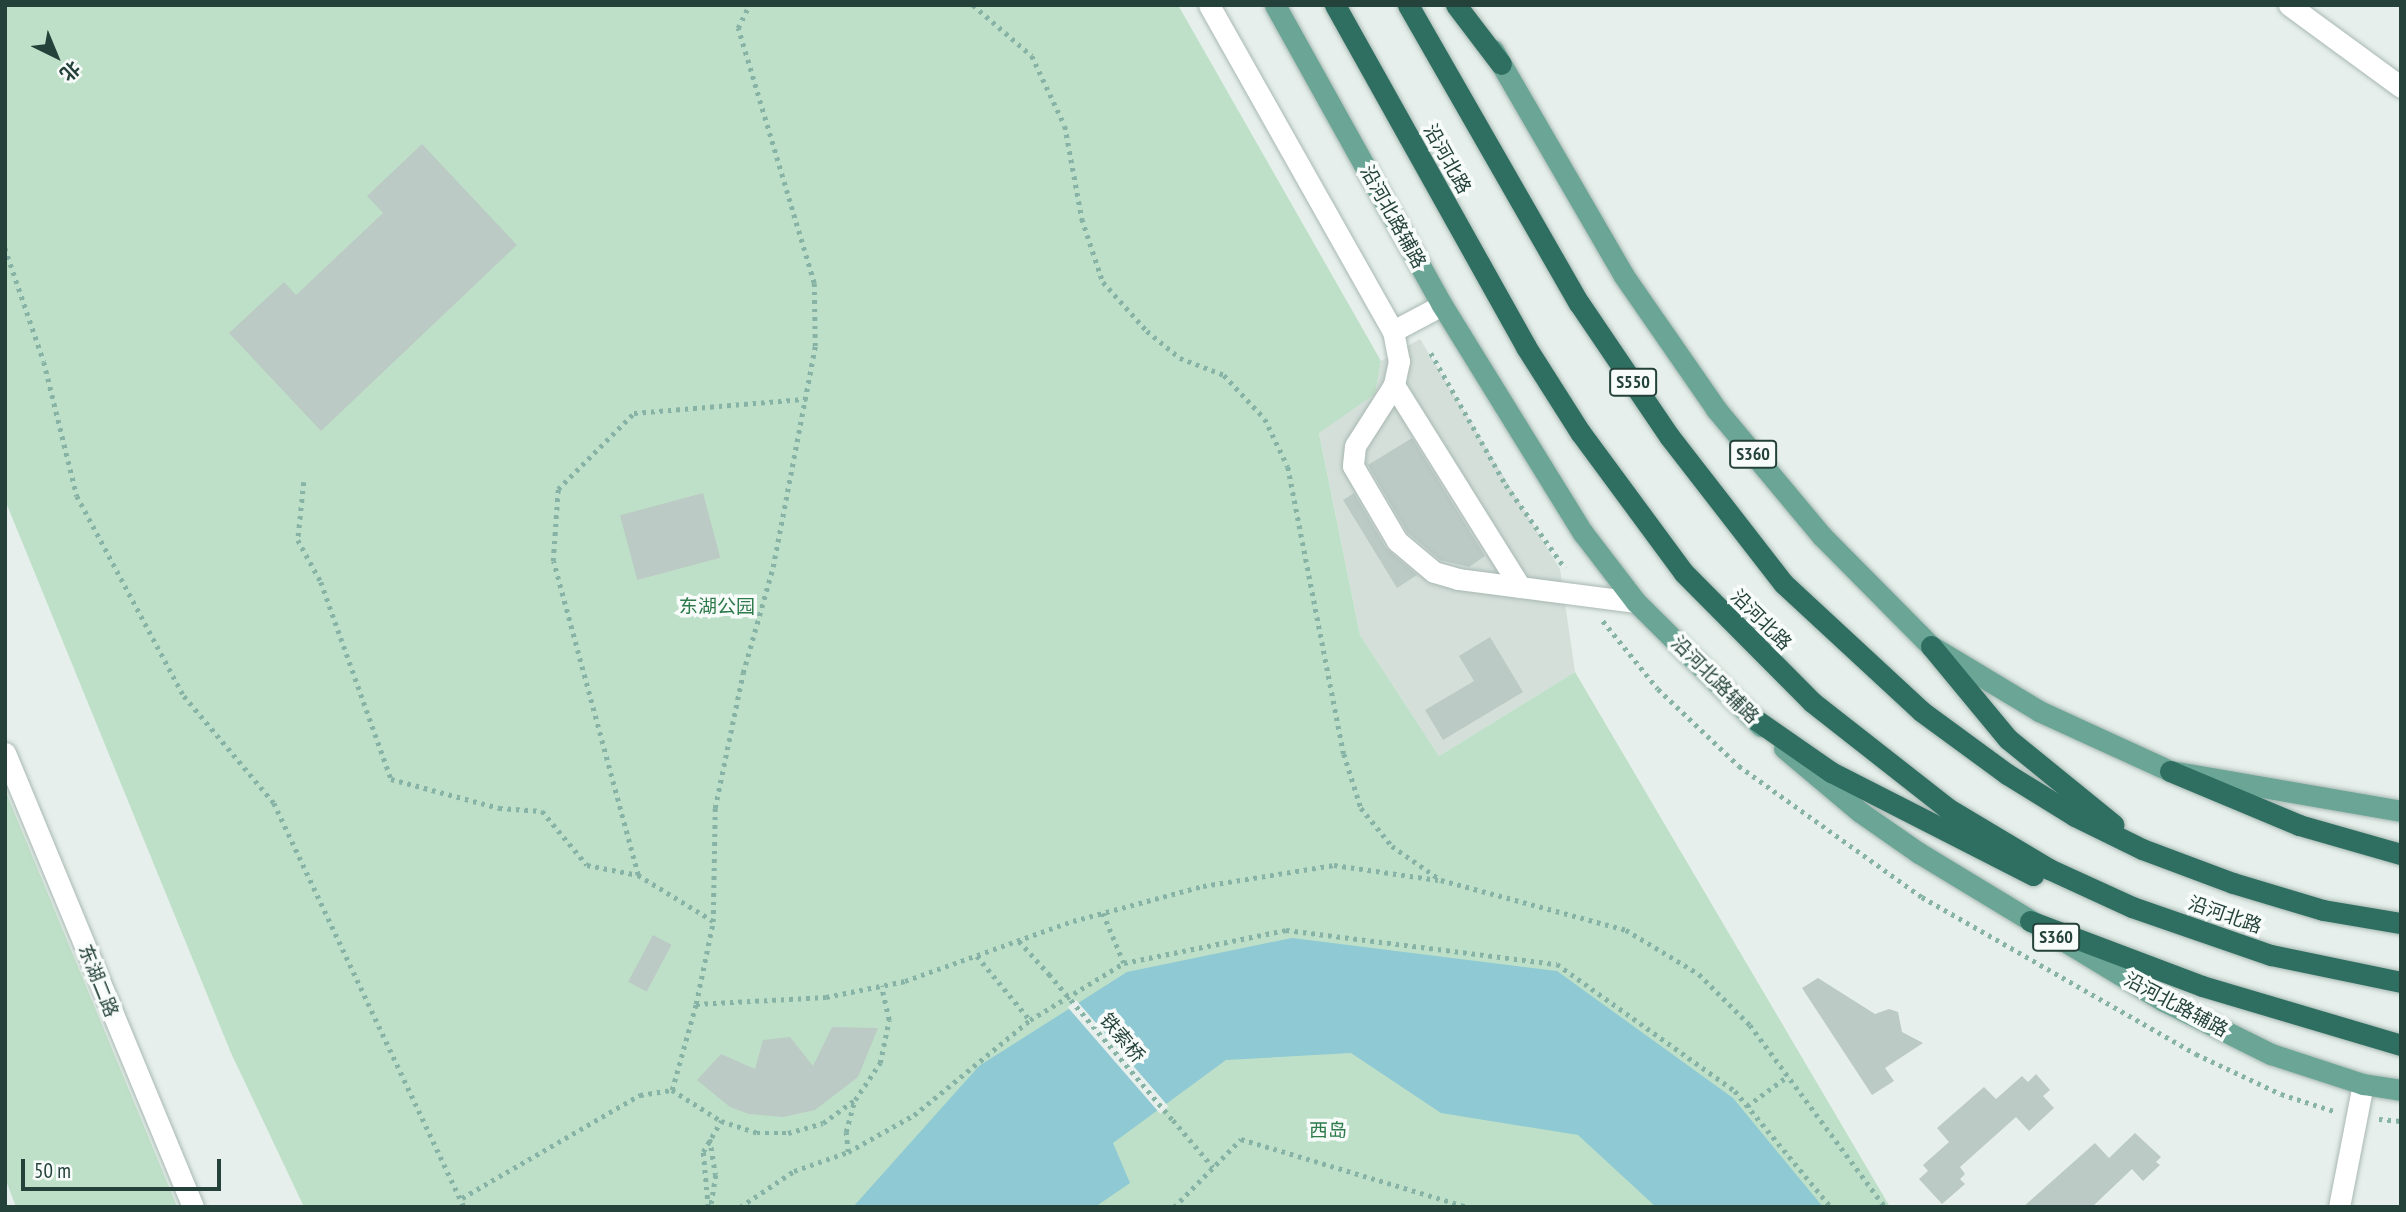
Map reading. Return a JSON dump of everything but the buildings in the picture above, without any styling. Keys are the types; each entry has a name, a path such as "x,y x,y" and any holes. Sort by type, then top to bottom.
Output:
{"highway":[{"name":"沿河北路","path":"1335,5 1526,347 1624,497 1684,573 1749,643 1886,764 2000,843 2132,907 2271,955 2401,982"},
{"name":"沿河北路","path":"1408,5 1579,303 1670,436 1784,584 1921,711 2018,781 2075,816 2142,849 2233,883 2323,910 2401,923"},
{"path":"1456,5 1502,64"},
{"path":"1931,646 2008,738 2142,849"},
{"path":"1749,715 1831,772 1964,844 2034,876 2132,907"},
{"path":"2170,771 2299,825 2401,854"},
{"path":"2030,921 2202,986 2401,1045"}],"main road":[{"name":"沿河北路辅路","path":"1275,5 1442,305 1583,533 1636,602 1749,715 1860,812 2030,921 2162,1000 2271,1054 2363,1084 2401,1090"},
{"name":"S360","path":"1468,5 1624,276 1716,409 1822,537 1931,646 2039,711 2170,771 2401,811"}],"street":[{"path":"1209,5 1393,331 1399,361 1394,385 1355,446 1353,466 1360,485 1397,541 1434,572 1520,587 1636,602"},
{"path":"2289,5 2401,87"},
{"path":"1393,331 1442,305"},
{"path":"1394,385 1520,587"},
{"name":"东湖二路","path":"5,754 193,1207"},
{"path":"2339,1207 2363,1084"}],"path":[{"path":"672,1090 696,1003 713,922 715,808 743,673 773,566 807,399 815,345 814,283 738,28 749,5"},
{"path":"973,5 1032,56 1060,114 1082,219 1104,282 1147,331 1180,358 1224,375 1265,419 1288,467 1344,754 1361,807 1392,846 1441,880"},
{"path":"5,248 44,362 77,496 184,696 274,803 464,1207"},
{"path":"1430,353 1506,485 1567,571"},
{"path":"638,875 553,561 558,489 634,413 807,399"},
{"path":"304,482 298,540 321,582 391,779 499,808 542,811 587,864 638,875 713,922"},
{"path":"696,1003 826,997 881,986 1103,913 1203,886 1334,865 1441,880 1626,930 1699,974 1750,1025 1885,1207"},
{"path":"1103,913 1124,963"},
{"path":"740,1207 794,1171 848,1152 914,1115 1030,1020 1124,963 1286,930 1557,964 1735,1091 1831,1207"},
{"name":"铁索桥","path":"1019,941 1213,1167"},
{"path":"977,955 1030,1020"},
{"path":"462,1198 640,1095 672,1090 722,1121 757,1133 788,1133 822,1123 855,1100 875,1073 886,1042 889,1020 881,986"},
{"path":"1747,1106 1788,1076"},
{"path":"848,1152 846,1132 855,1100"},
{"path":"2378,1118 2401,1121"},
{"path":"709,1207 703,1152 709,1138 722,1121"},
{"path":"709,1138 716,1175 709,1207"},
{"path":"1174,1207 1241,1139 1467,1207"}],"shaded area":[{"path":"1420,339 1560,569 1575,672 1439,756 1360,635 1319,432 1375,394 1381,361"}],"green space":[{"name":"东湖公园","path":"5,5 1178,5 1381,361 1375,394 1319,433 1360,635 1439,756 1575,672 1890,1207 304,1207 231,1053 5,500"},
{"path":"5,790 177,1207 16,1207 5,1178"}],"water":[{"path":"1292,938 1557,971 1733,1098 1823,1207 1656,1207 1578,1135 1441,1113 1351,1053 1226,1060 1113,1143 1130,1183 1095,1207 853,1207 979,1066 1127,972"}],"pier":[{"path":"1076,1000 1169,1106 1160,1114 1068,1007"}],"park label":[{"name":"西岛","path":"1328,1131"}]}
